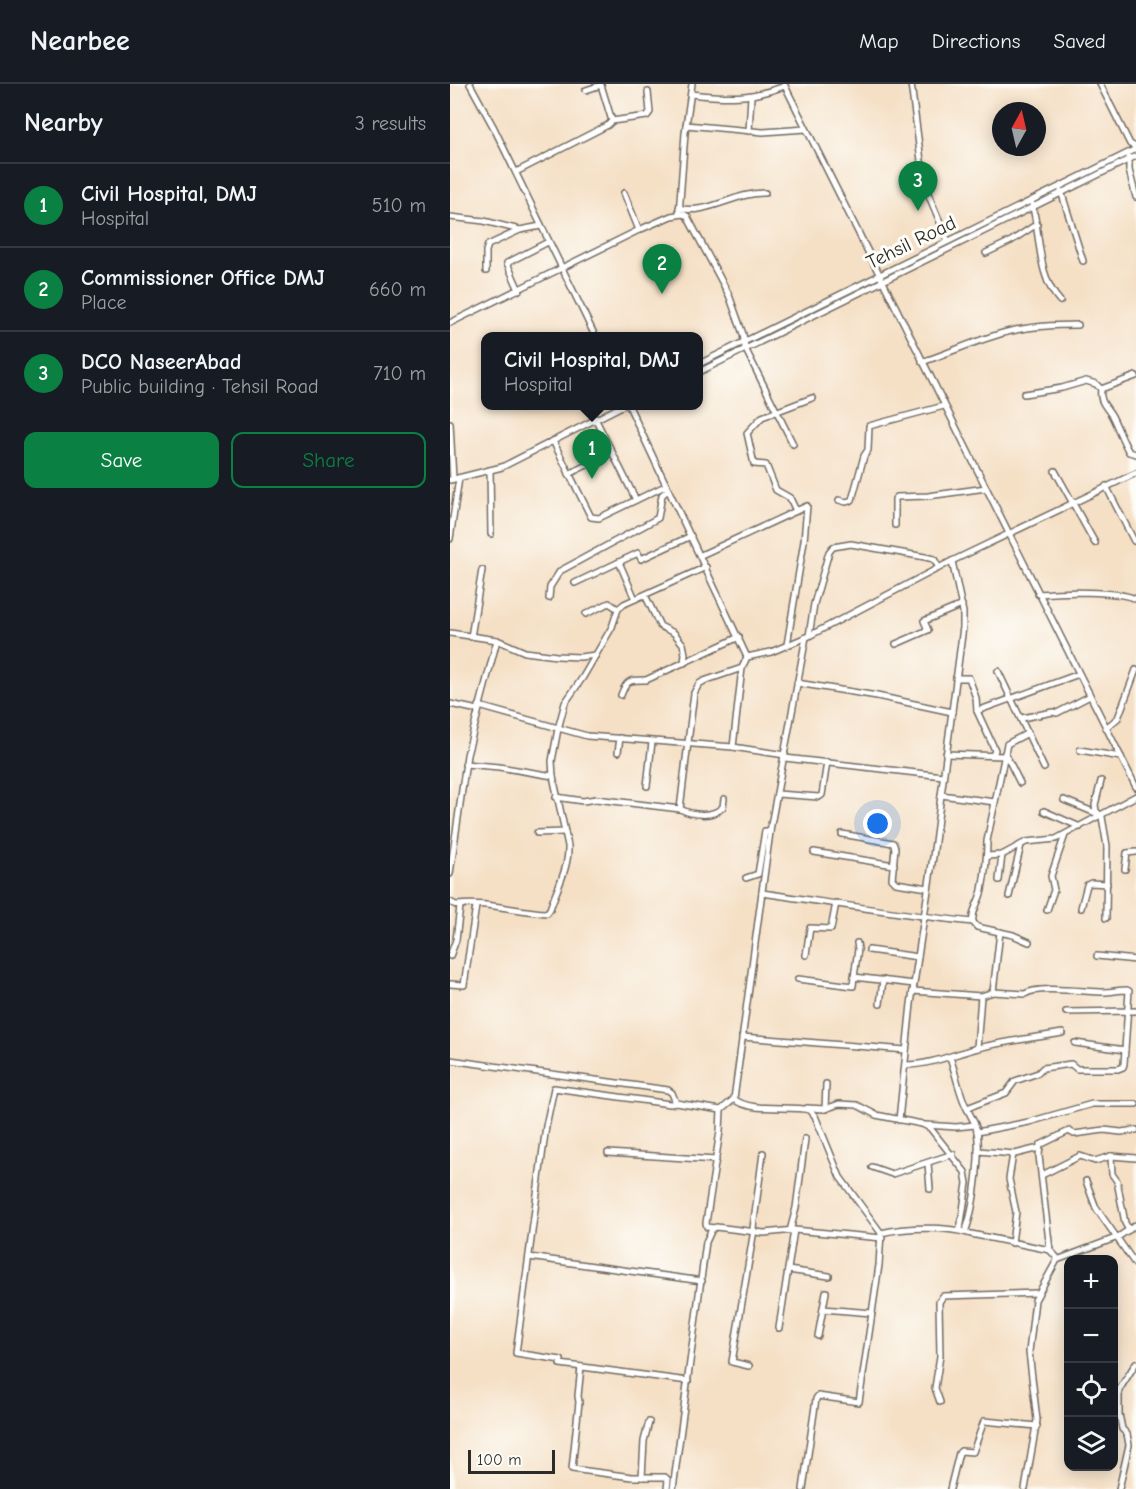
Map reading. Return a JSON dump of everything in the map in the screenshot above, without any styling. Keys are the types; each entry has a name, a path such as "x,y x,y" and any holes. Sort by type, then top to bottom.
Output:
{"street":[{"path":"470,84 516,172 593,332"},
{"path":"679,211 692,84"},
{"path":"912,84 924,184 948,241"},
{"path":"1100,84 1134,146 1128,152 1133,157"},
{"path":"586,90 601,85 612,121"},
{"path":"691,94 722,97 751,96 763,94 784,85 1136,787"},
{"path":"516,172 612,121 647,116 650,112 648,92"},
{"path":"749,131 751,96"},
{"path":"686,125 749,131 806,129"},
{"name":"Tehsil Road","path":"703,362 881,278 948,241 1032,203 1059,186 1128,152"},
{"path":"703,370 1032,203 1062,192 1133,157"},
{"path":"1133,157 1129,170 1136,197"},
{"path":"1059,186 1083,261"},
{"path":"624,193 639,230"},
{"path":"450,323 679,211 688,211 744,194 765,193"},
{"path":"1032,203 1046,278 1053,293 1060,301"},
{"path":"679,211 687,216 715,266 743,334 745,348 793,444"},
{"path":"450,216 520,230"},
{"path":"986,253 1011,241 1037,224"},
{"path":"486,271 488,246 520,230 541,226"},
{"path":"519,290 507,263 549,242"},
{"path":"922,362 1013,330 1054,325 1078,326"},
{"path":"1101,389 1136,376"},
{"path":"1024,394 1062,388 1086,381 1096,384 1101,389"},
{"path":"1101,389 1104,408 1110,413 1130,452 1136,454"},
{"path":"796,511 790,498 776,490 766,465 754,464 747,433 762,417 812,398"},
{"path":"839,500 846,502 852,500 864,456 868,450 869,426 944,406"},
{"path":"454,479 502,467 612,410"},
{"path":"631,410 747,657 742,668 733,747"},
{"path":"595,418 636,500"},
{"path":"450,423 454,479 450,539"},
{"path":"553,441 591,517 594,518 668,487"},
{"path":"569,474 612,453"},
{"path":"490,470 491,534"},
{"path":"1055,471 1095,543"},
{"path":"747,657 771,652 808,637 952,561 1106,486 1135,476"},
{"path":"1106,486 1134,541"},
{"path":"549,598 550,587 560,571 658,518 662,495 668,487"},
{"path":"896,525 895,499 897,497 928,496 986,488"},
{"path":"701,555 806,506 808,508 787,645"},
{"path":"575,583 638,553 641,559 691,536"},
{"path":"939,568 934,559 851,544 833,547 830,552 814,604 797,683 770,832 734,1099 721,1110 706,1223 707,1227 754,1230 765,1233 792,1230 881,1236 897,1229 962,1231 1050,1251 1058,1259"},
{"path":"899,1120 913,988 963,627 962,604 952,561"},
{"path":"619,562 635,599"},
{"path":"450,902 458,905 532,913 546,913 550,909 566,868 568,846 556,797 552,761 565,702 583,677 612,627 618,609 624,604 706,567"},
{"path":"471,636 482,570"},
{"path":"1038,594 1090,593 1130,596 1136,599"},
{"path":"645,595 660,626 674,633 683,644 684,663"},
{"path":"586,614 609,603 618,609"},
{"path":"896,644 928,630 924,621 962,604"},
{"path":"450,633 497,640 525,652 568,657 596,655"},
{"path":"621,695 629,681 646,680 739,637"},
{"path":"450,874 465,764 497,640"},
{"path":"680,809 694,693 699,684 742,668"},
{"path":"1106,728 1118,718 1136,670"},
{"path":"998,671 1044,768"},
{"path":"977,711 1079,674"},
{"path":"956,678 969,678 976,698 977,711 995,750 993,755"},
{"path":"797,683 877,696 952,712"},
{"path":"1022,718 1058,713 1090,696"},
{"path":"450,704 478,708 587,736 733,747 827,762 943,776"},
{"path":"1029,733 1007,744 987,841 981,893 972,917 977,927 1029,942"},
{"path":"618,752 620,738"},
{"path":"648,786 652,742"},
{"path":"1080,750 1121,757"},
{"path":"946,754 1005,754"},
{"path":"1005,754 1020,783"},
{"path":"777,794 819,797 822,795 827,762"},
{"path":"465,764 499,766 553,776"},
{"path":"1101,781 1095,805 1102,818 1107,846 1106,918"},
{"path":"940,795 994,802"},
{"path":"987,856 1002,855 1035,840 1056,839 1136,796"},
{"path":"556,797 583,801 596,799 680,809 700,814 714,813 723,807 724,799"},
{"path":"1064,800 1099,814"},
{"path":"1044,811 1080,827"},
{"path":"746,878 758,874 765,831 770,832"},
{"path":"537,833 565,832"},
{"path":"842,834 893,843 895,848 892,879 896,883 928,888"},
{"path":"1047,910 1054,890 1051,876 1065,835"},
{"path":"1009,896 1021,845"},
{"path":"814,852 894,865"},
{"path":"1125,869 1127,853 1136,852"},
{"path":"999,880 1002,855"},
{"path":"1081,908 1087,885 1107,884"},
{"path":"762,892 936,919 973,922"},
{"path":"806,955 810,928 831,929 836,903"},
{"path":"450,956 456,940 458,905"},
{"path":"450,984 464,985 476,906"},
{"path":"993,992 1000,932"},
{"path":"798,979 853,986 857,943"},
{"path":"869,950 918,957"},
{"path":"1096,956 1136,960"},
{"path":"854,977 913,988 981,996 993,992 1024,994 1036,989 1129,991 1123,1067 1077,1069 1071,1064 1043,1068 1038,1073 1015,1081 1006,1093 967,1108"},
{"path":"880,1005 883,981"},
{"path":"977,1048 981,996"},
{"path":"1066,1012 1136,1011"},
{"path":"905,1065 917,1065 1024,1037 1062,1033"},
{"path":"742,1037 906,1050"},
{"path":"1075,1043 1125,1050"},
{"path":"950,1057 977,1132 978,1151 971,1209 962,1231"},
{"path":"450,1060 668,1090 676,1101"},
{"path":"825,1109 826,1084"},
{"path":"688,1381 560,1364 561,1360 516,1353 546,1126 554,1088 670,1104 676,1101 721,1110"},
{"path":"734,1099 825,1109 839,1104 857,1105 876,1115 925,1125 956,1127 975,1125"},
{"path":"734,1099 740,1104 755,1107 810,1110 815,1116 840,1177 881,1236 859,1402 818,1396 816,1399 803,1489"},
{"path":"977,1132 1029,1122 1092,1104 1136,1104"},
{"path":"925,1125 953,1154 966,1177 962,1231"},
{"path":"978,1151 1013,1154 1039,1148 1044,1142 1068,1131 1074,1134 1104,1130 1136,1130"},
{"path":"779,1328 805,1139"},
{"path":"1039,1148 1050,1251"},
{"path":"608,1153 716,1160"},
{"path":"749,1366 732,1362 764,1153"},
{"path":"872,1167 892,1174 953,1154"},
{"path":"1012,1243 1016,1212 1009,1179 1013,1154"},
{"path":"1042,1175 1080,1156 1095,1161 1112,1156 1136,1158"},
{"path":"1112,1156 1112,1174 1117,1181 1125,1223 1129,1230"},
{"path":"928,1163 930,1189"},
{"path":"1086,1181 1096,1208 1136,1265"},
{"path":"1025,1489 1037,1426 1029,1352 1034,1303 1038,1293 1058,1259 1118,1237 1136,1225"},
{"path":"673,1489 706,1242 714,1228"},
{"path":"529,1257 702,1281"},
{"path":"788,1270 829,1276"},
{"path":"818,1336 826,1292"},
{"path":"940,1402 936,1388 940,1356 939,1302 943,1296 1038,1293"},
{"path":"823,1308 872,1313"},
{"path":"1119,1489 1129,1444 1119,1414 1119,1389 1136,1363"},
{"path":"581,1367 572,1469 642,1477 665,1477 668,1480 667,1489"},
{"path":"950,1489 959,1453 961,1451 973,1452 984,1421 1037,1426"},
{"path":"642,1477 644,1441 649,1422"}],"place":[{"name":"DCO NaseerAbad","path":"918,211"},
{"name":"Commissioner Office DMJ","path":"662,294"},
{"name":"Civil Hospital, DMJ","path":"592,479"}]}
